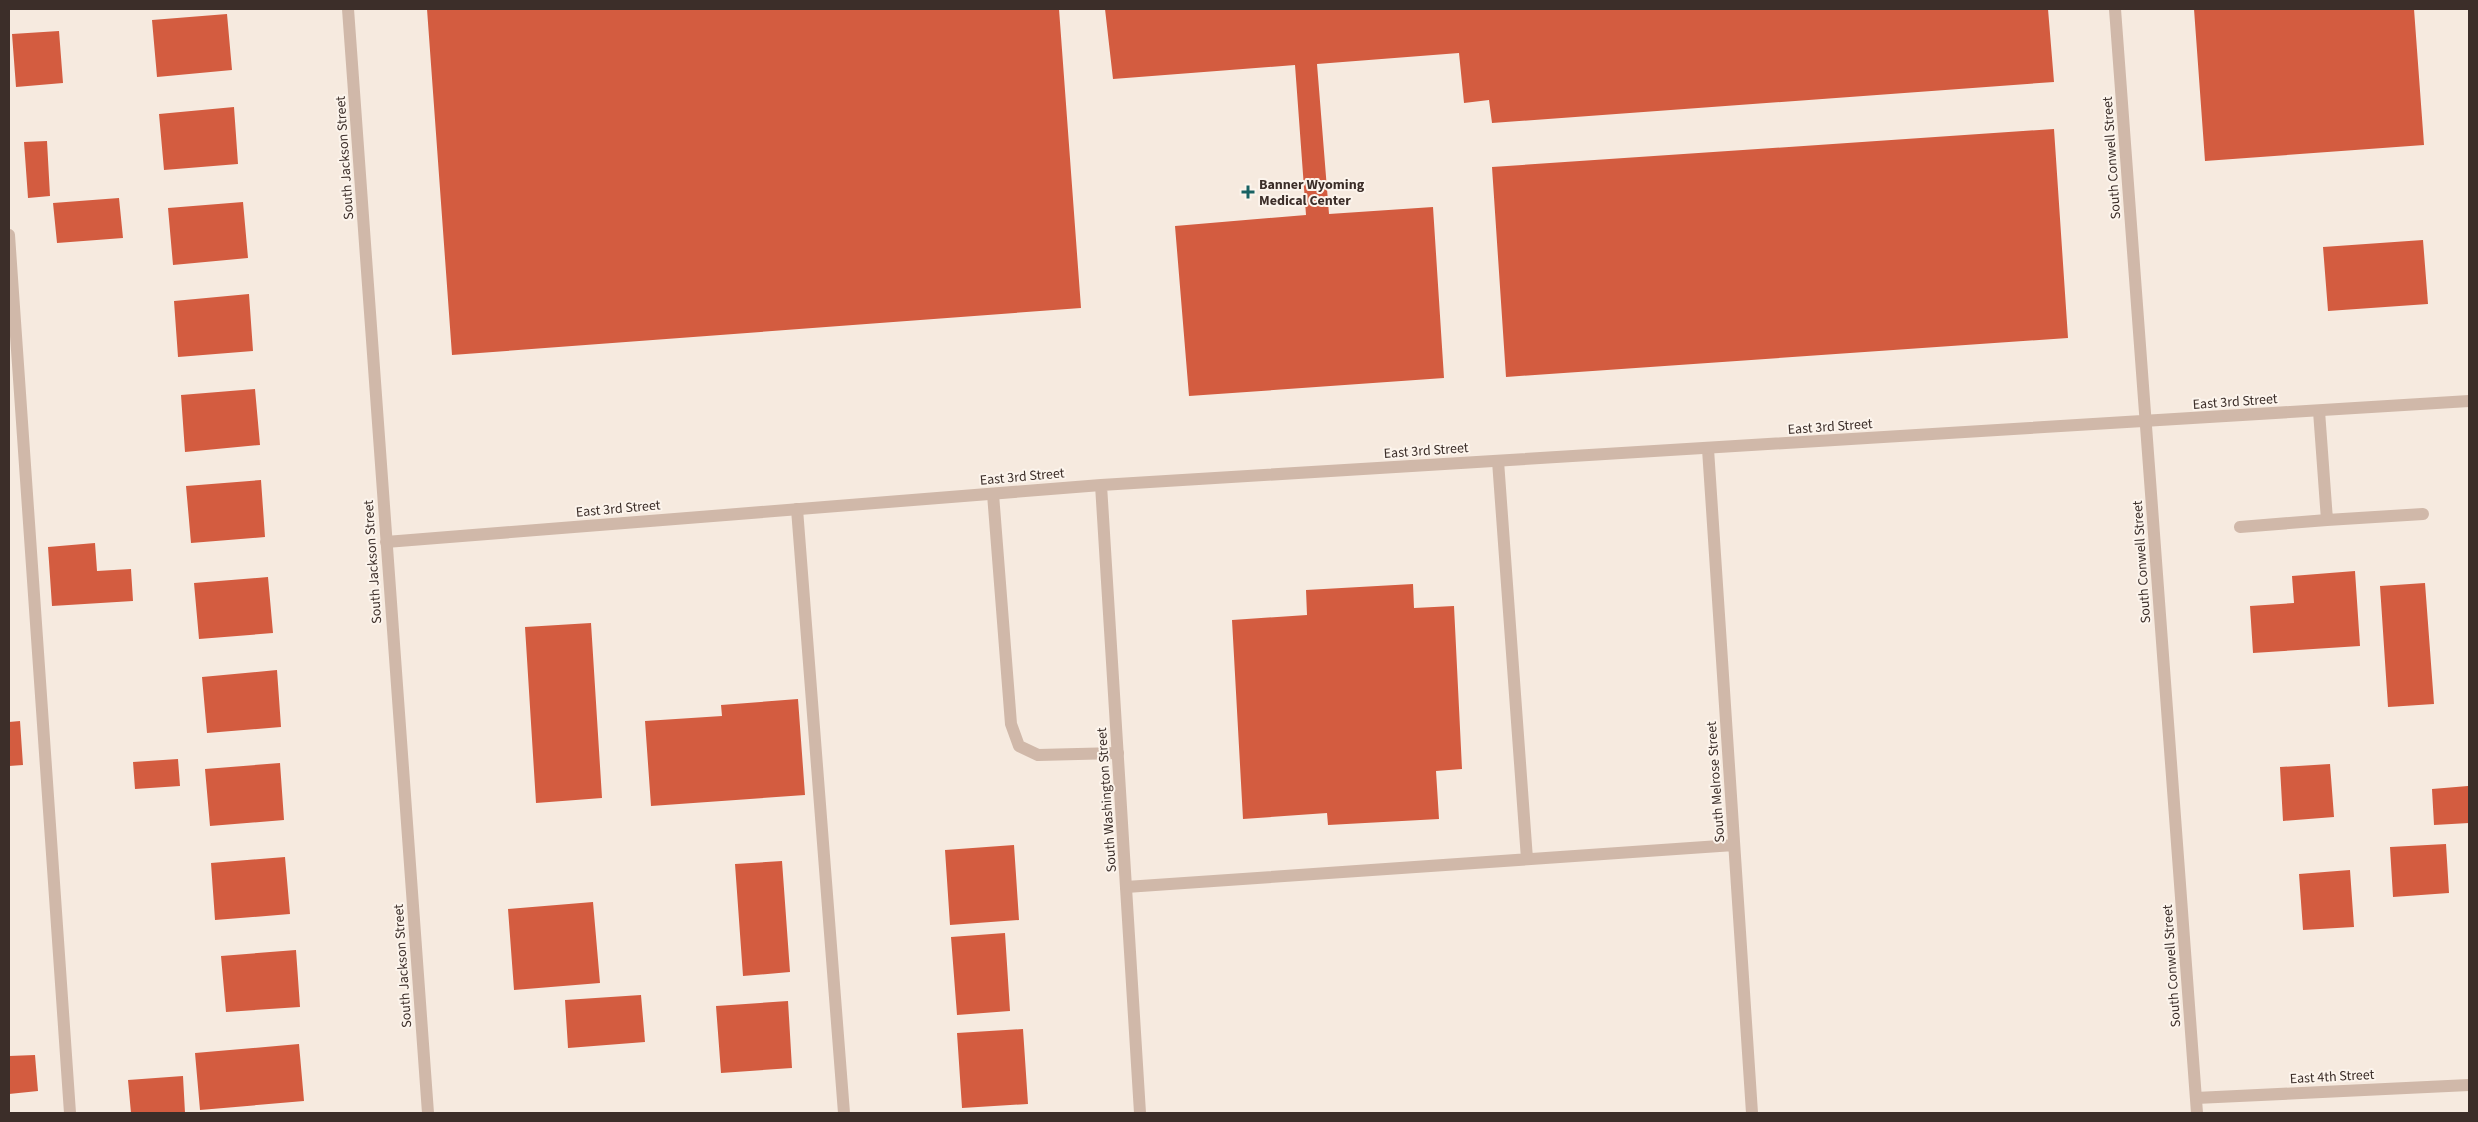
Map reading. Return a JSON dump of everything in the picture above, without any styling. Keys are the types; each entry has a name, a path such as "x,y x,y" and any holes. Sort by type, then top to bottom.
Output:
{"street":[{"name":"South Jackson Street","path":"348,9 428,1113"},
{"name":"South Conwell Street","path":"2115,9 2197,1113"},
{"path":"9,235 70,1113"},
{"name":"East 3rd Street","path":"386,542 1101,486 2469,401"},
{"path":"2319,411 2328,520"},
{"name":"South Melrose Street","path":"1708,448 1752,1113"},
{"path":"1498,461 1527,859"},
{"name":"South Washington Street","path":"1101,486 1140,1113"},
{"path":"994,494 1011,724 1019,746 1038,755 1118,752"},
{"path":"797,510 844,1113"},
{"path":"2240,526 2424,514"},
{"path":"1126,887 1734,844"},
{"name":"East 4th Street","path":"2196,1098 2469,1085"}],"building":[{"path":"427,9 1059,9 1081,308 452,355"},
{"path":"1105,9 2048,9 2054,82 1492,123 1489,100 1464,103 1459,53 1317,64 1329,214 1433,207 1444,378 1189,396 1175,226 1306,215 1295,65 1113,79"},
{"path":"2194,9 2414,9 2424,145 2205,161"},
{"path":"227,14 232,70 157,77 152,20"},
{"path":"59,31 63,83 16,87 12,34"},
{"path":"234,107 238,164 164,170 159,114"},
{"path":"2054,129 2068,338 1506,377 1492,167"},
{"path":"47,141 50,196 28,198 24,142"},
{"path":"119,198 123,238 57,243 53,203"},
{"path":"243,202 248,258 173,265 168,208"},
{"path":"2423,240 2428,304 2328,311 2323,247"},
{"path":"249,294 253,351 178,357 174,301"},
{"path":"255,389 260,445 185,452 181,395"},
{"path":"261,480 265,537 191,543 186,486"},
{"path":"95,543 97,571 131,569 133,601 52,606 48,547"},
{"path":"2355,571 2360,646 2253,653 2250,606 2294,603 2292,576"},
{"path":"268,577 273,633 199,639 194,583"},
{"path":"2425,583 2434,704 2388,707 2380,586"},
{"path":"1413,584 1414,608 1454,606 1462,769 1436,771 1439,819 1328,825 1327,813 1243,819 1232,620 1307,615 1306,590"},
{"path":"591,623 602,798 536,803 525,627"},
{"path":"277,670 281,727 207,733 202,677"},
{"path":"798,699 805,795 651,806 645,721 722,716 721,705"},
{"path":"20,721 23,765 9,766 9,722"},
{"path":"178,759 180,786 135,789 133,762"},
{"path":"280,763 284,820 210,826 205,769"},
{"path":"2330,764 2334,817 2283,821 2280,767"},
{"path":"2468,786 2469,823 2434,825 2432,789"},
{"path":"2446,844 2449,893 2393,897 2390,847"},
{"path":"1014,845 1019,920 950,925 945,850"},
{"path":"285,857 290,914 215,920 211,863"},
{"path":"782,861 790,972 743,976 735,864"},
{"path":"2350,870 2354,927 2303,930 2299,874"},
{"path":"593,902 600,983 514,990 508,909"},
{"path":"1005,933 1010,1011 957,1015 951,937"},
{"path":"296,950 300,1007 226,1012 221,956"},
{"path":"641,995 645,1042 568,1048 565,1000"},
{"path":"788,1001 792,1068 721,1073 716,1006"},
{"path":"1023,1029 1028,1104 962,1108 957,1033"},
{"path":"299,1044 304,1101 200,1110 195,1053"},
{"path":"35,1055 38,1091 9,1094 9,1056"},
{"path":"183,1076 185,1113 131,1113 128,1080"}],"place":[{"name":"Banner Wyoming Medical Center","path":"1248,192"}]}
